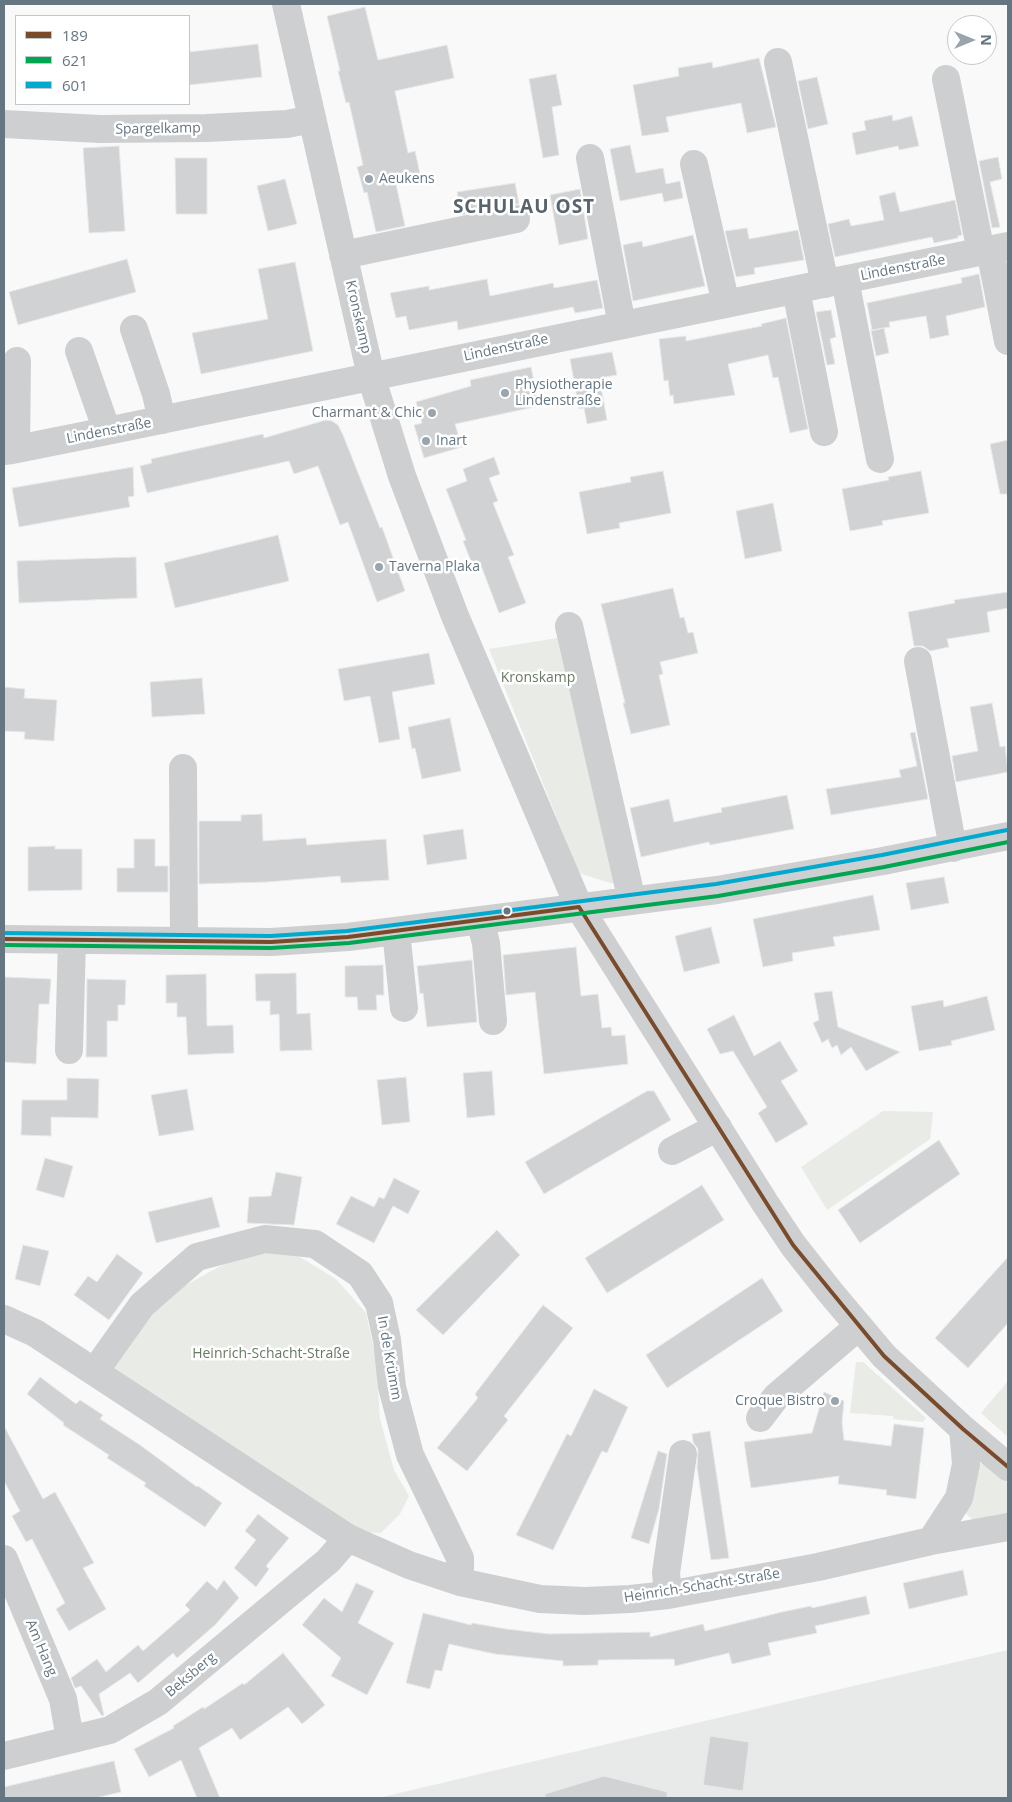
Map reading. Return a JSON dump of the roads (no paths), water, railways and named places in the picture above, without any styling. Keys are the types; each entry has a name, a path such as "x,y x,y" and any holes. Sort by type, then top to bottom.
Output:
{"street":[{"name":"Kronskamp","path":"286,4 372,376 402,476 456,616 579,907 793,1245 884,1356 963,1429 1008,1467"},
{"path":"778,62 880,458"},
{"path":"946,79 993,250 1008,341"},
{"name":"Spargelkamp","path":"4,124 100,129 149,129 287,124 312,119"},
{"path":"590,158 622,325"},
{"path":"694,164 726,304"},
{"path":"344,255 516,219"},
{"name":"Lindenstraße","path":"10,450 993,250"},
{"path":"796,290 824,432"},
{"path":"134,329 156,394 162,420"},
{"path":"79,351 107,431"},
{"path":"10,450 17,361"},
{"path":"569,626 632,901"},
{"path":"918,661 953,848"},
{"path":"183,768 184,941"},
{"path":"4,939 271,942 348,937 717,890 953,848 1008,836"},
{"path":"480,920 486,944 493,1021"},
{"path":"396,931 404,1008"},
{"path":"69,1050 72,940"},
{"path":"672,1151 718,1127"},
{"name":"In de Krümm","path":"95,1371 142,1305 197,1257 265,1239 315,1244 360,1274 379,1303 387,1340 392,1387 410,1455 460,1558 460,1582"},
{"name":"Heinrich-Schacht-Straße","path":"4,1318 36,1333 348,1538 409,1565 460,1582 540,1599 603,1600 668,1595 818,1567 931,1540 1008,1527"},
{"path":"760,1418 776,1397 859,1326"},
{"path":"931,1540 959,1498 966,1464 963,1429"},
{"path":"668,1595 666,1573 683,1454"},
{"name":"Beksberg","path":"4,1756 110,1730 158,1702 328,1561 348,1538"},
{"name":"Am Hang","path":"4,1559 63,1700 70,1739"}],"place":[{"name":"Aeukens","path":"369,179"},
{"name":"Physiotherapie Lindenstraße","path":"505,393"},
{"name":"Charmant & Chic","path":"432,413"},
{"name":"Inart","path":"426,441"},
{"name":"Taverna Plaka","path":"379,567"},
{"name":"Croque Bistro","path":"835,1401"}],"district":[{"name":"SCHULAU OST","path":"524,208"}]}
